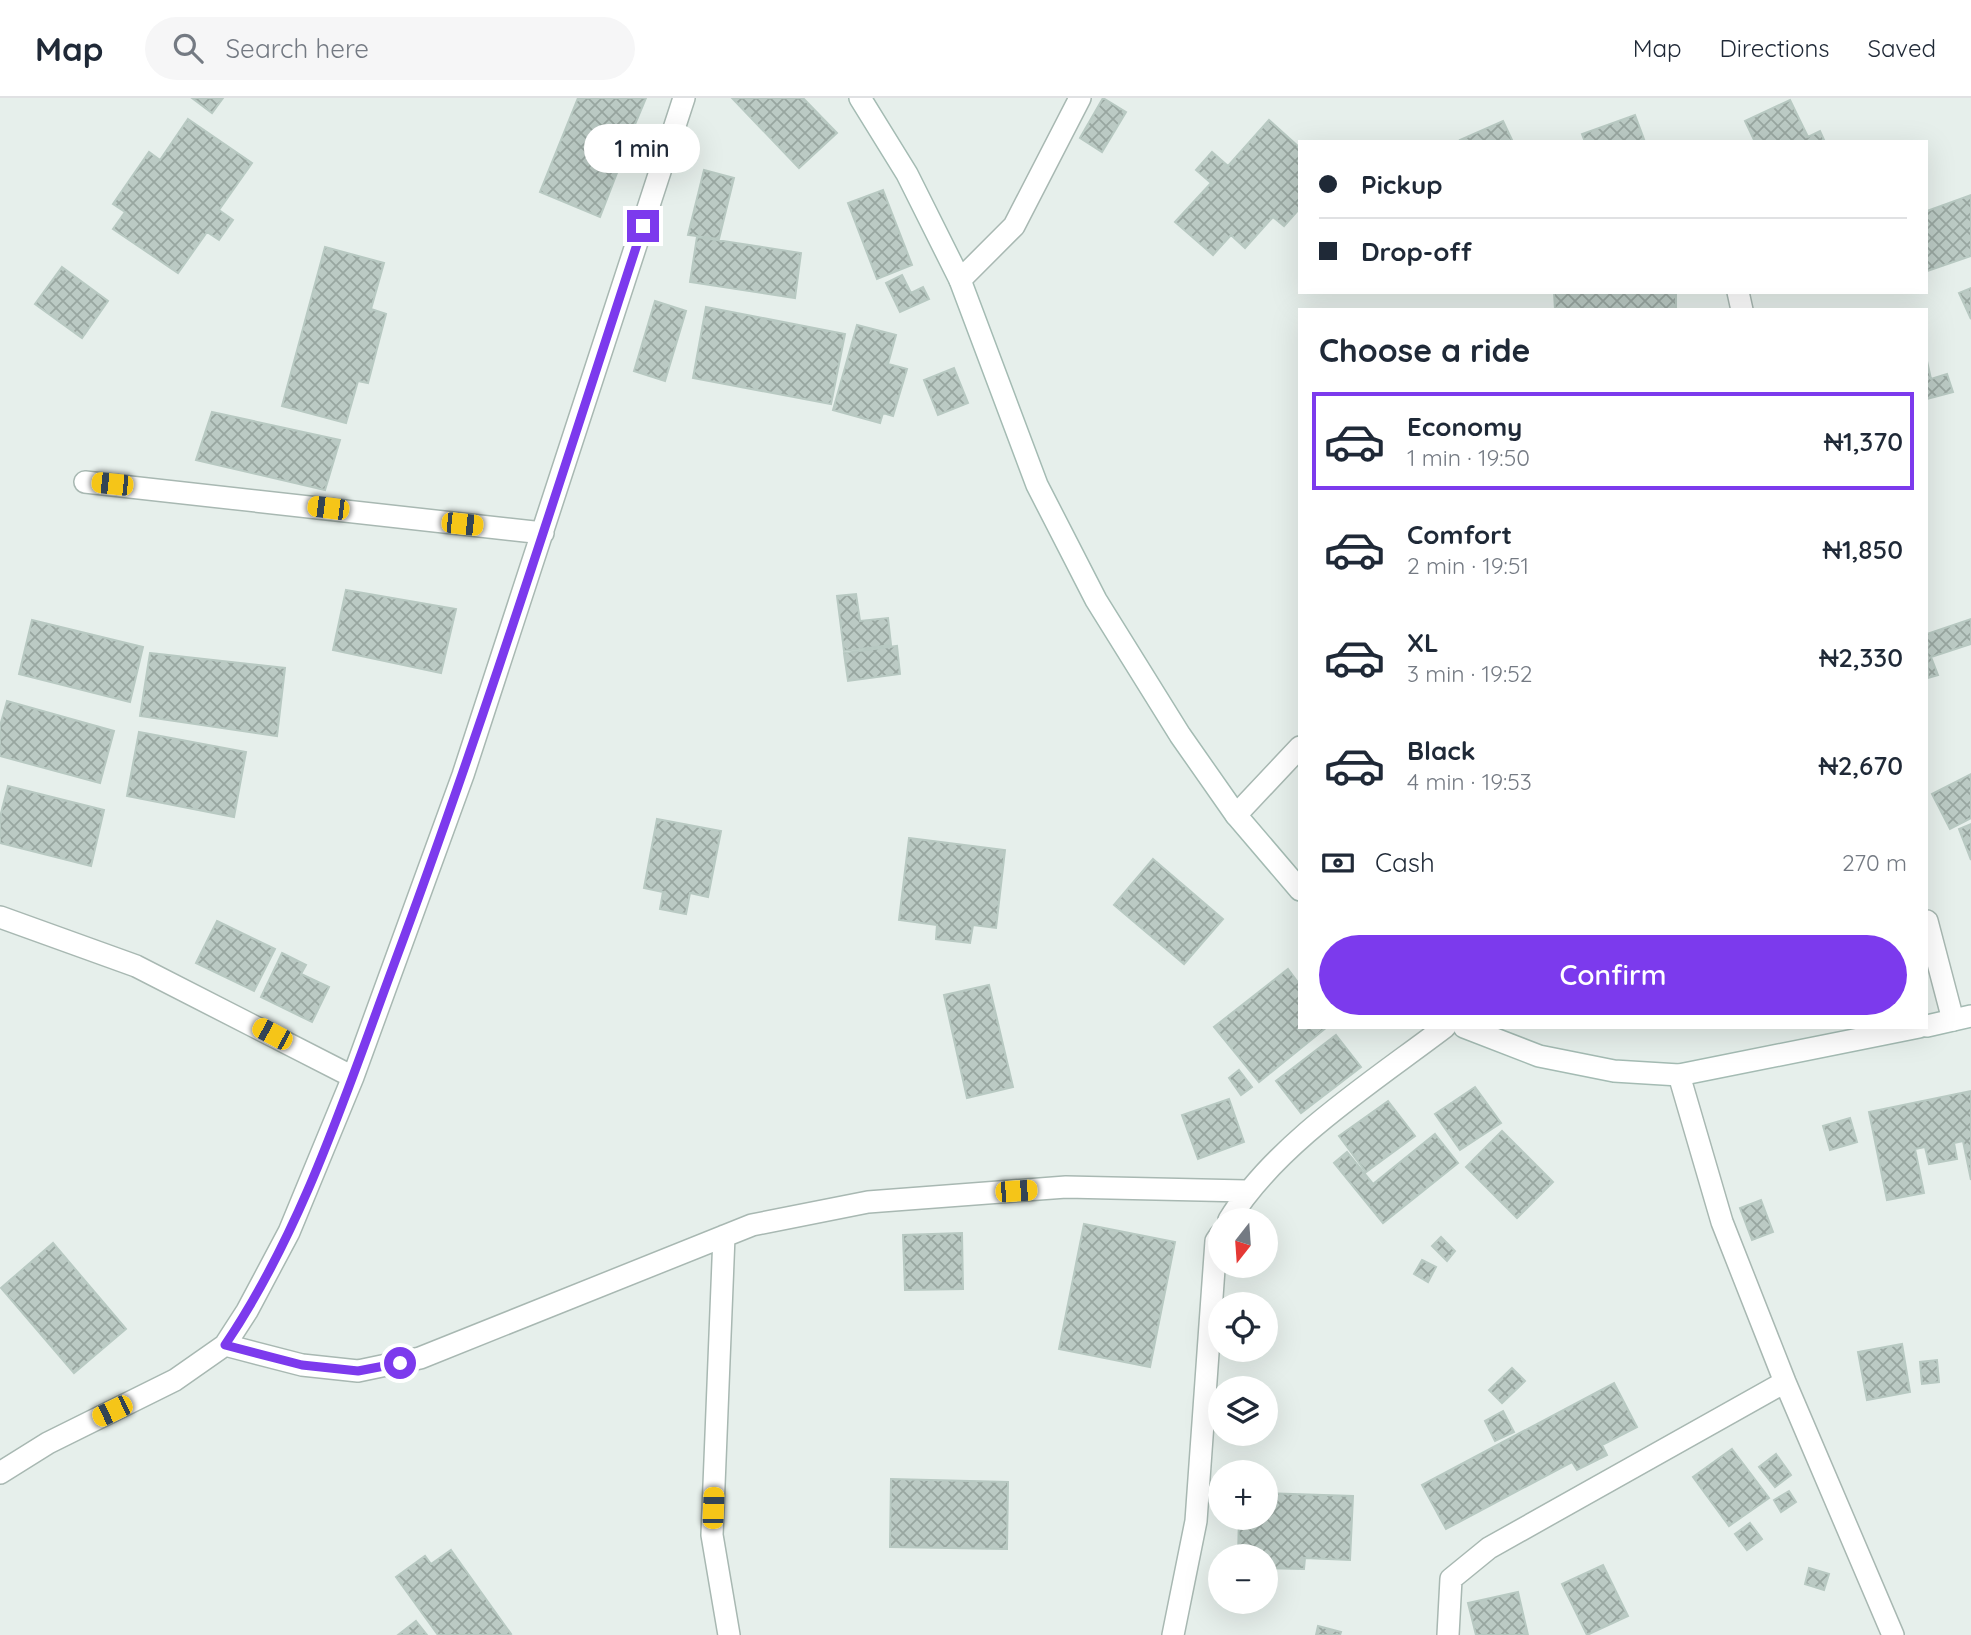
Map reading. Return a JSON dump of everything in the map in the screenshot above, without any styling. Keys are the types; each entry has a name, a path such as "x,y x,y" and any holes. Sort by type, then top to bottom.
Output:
{"street":[{"path":"0,1473 48,1443 175,1380 225,1345 247,1311 289,1232 353,1077 463,775 684,98"},
{"path":"860,98 907,174 960,281 1037,485 1096,600 1180,735 1236,815 1298,888"},
{"path":"960,281 1014,226 1080,98"},
{"path":"85,482 543,533"},
{"path":"1236,815 1298,749"},
{"path":"0,917 136,966 353,1077"},
{"path":"1928,924 1962,1018 1928,1026"},
{"path":"1236,1208 1246,1191 1323,1120 1442,1029"},
{"path":"1469,1029 1539,1056 1615,1071 1679,1075 1909,1029"},
{"path":"1679,1075 1722,1222 1785,1382 1893,1635"},
{"path":"225,1345 302,1365 358,1371 420,1358 752,1225 868,1202 1066,1187 1246,1191"},
{"path":"724,1236 712,1535 729,1635"},
{"path":"1173,1635 1196,1521 1213,1278"},
{"path":"1448,1635 1451,1579 1489,1548 1785,1382"}],"building":[{"path":"192,98 223,98 212,113"},
{"path":"578,98 646,98 633,129 649,136 637,166 622,160 600,217 540,192"},
{"path":"732,98 803,98 837,133 799,168"},
{"path":"1103,98 1126,112 1102,152 1080,138"},
{"path":"1790,100 1808,137 1820,131 1824,140 1754,140 1745,121"},
{"path":"1635,115 1644,140 1584,140 1582,134"},
{"path":"188,119 252,163 219,210 233,220 219,240 207,232 178,273 113,229 125,212 113,204 149,152 160,160"},
{"path":"1269,120 1298,146 1298,210 1284,226 1273,217 1245,248 1231,235 1213,255 1175,222 1211,183 1196,170 1212,152 1228,166"},
{"path":"1503,121 1512,140 1460,140"},
{"path":"704,170 734,178 719,239 688,235"},
{"path":"883,190 912,265 877,279 848,203"},
{"path":"1971,195 1971,256 1928,271 1928,211"},
{"path":"697,237 801,253 795,298 690,282"},
{"path":"325,247 384,263 371,309 386,314 368,383 358,381 346,423 282,406"},
{"path":"62,267 108,301 82,338 35,304"},
{"path":"902,275 911,293 923,287 929,299 900,312 886,283"},
{"path":"1971,288 1971,319 1959,293"},
{"path":"1554,294 1676,294 1676,308 1555,308"},
{"path":"655,301 686,311 665,381 634,371"},
{"path":"706,307 845,334 831,404 693,378"},
{"path":"857,325 896,335 888,364 907,369 893,416 883,413 880,423 833,410"},
{"path":"1928,366 1931,379 1947,374 1953,392 1928,399"},
{"path":"954,368 968,403 938,415 924,380"},
{"path":"212,412 340,440 325,490 196,460"},
{"path":"346,590 456,609 441,673 333,650"},
{"path":"856,594 860,621 888,618 891,645 844,651 837,596"},
{"path":"1971,619 1971,644 1931,657 1938,675 1928,678 1928,634"},
{"path":"32,620 143,647 130,702 19,674"},
{"path":"897,646 900,674 848,681 844,653"},
{"path":"150,653 285,668 277,736 140,716"},
{"path":"7,701 114,731 100,783 0,756 0,726"},
{"path":"139,732 246,752 234,817 127,796"},
{"path":"1971,774 1971,818 1950,829 1932,794"},
{"path":"8,786 104,810 91,866 0,843 0,817"},
{"path":"657,819 721,831 708,897 690,893 686,914 660,909 663,892 644,888"},
{"path":"1971,824 1971,860 1959,829"},
{"path":"909,838 1005,850 996,928 973,925 970,943 936,939 937,925 899,920"},
{"path":"1153,859 1223,919 1184,964 1114,905"},
{"path":"217,921 275,949 254,991 196,963"},
{"path":"282,953 306,965 301,974 329,987 312,1022 261,997"},
{"path":"1288,969 1298,982 1298,1029 1325,1029 1259,1082 1214,1027"},
{"path":"989,985 1013,1087 967,1098 944,995"},
{"path":"1336,1035 1361,1067 1301,1113 1276,1081"},
{"path":"1239,1070 1252,1087 1241,1095 1229,1078"},
{"path":"1475,1087 1501,1123 1460,1150 1435,1114"},
{"path":"1971,1091 1971,1180 1963,1141 1954,1143 1957,1159 1929,1164 1925,1147 1915,1149 1924,1193 1887,1200 1869,1112"},
{"path":"1229,1099 1244,1142 1198,1159 1182,1115"},
{"path":"1388,1101 1415,1136 1366,1172 1339,1136"},
{"path":"1850,1118 1857,1142 1830,1150 1823,1126"},
{"path":"1502,1131 1553,1182 1517,1218 1466,1167"},
{"path":"1435,1134 1458,1163 1383,1223 1334,1163 1347,1152 1373,1184"},
{"path":"1761,1200 1773,1232 1752,1240 1740,1208"},
{"path":"1084,1224 1175,1242 1150,1367 1059,1349"},
{"path":"962,1233 963,1289 905,1290 903,1235"},
{"path":"1441,1237 1455,1251 1447,1261 1432,1246"},
{"path":"53,1243 126,1329 74,1373 1,1288"},
{"path":"1422,1260 1436,1267 1428,1282 1414,1274"},
{"path":"1902,1344 1910,1392 1867,1400 1858,1352"},
{"path":"1937,1360 1939,1382 1922,1384 1920,1362"},
{"path":"1512,1368 1525,1381 1502,1403 1489,1390"},
{"path":"1614,1383 1637,1427 1602,1445 1607,1455 1577,1470 1572,1462 1446,1529 1422,1485"},
{"path":"1503,1411 1514,1432 1495,1441 1485,1421"},
{"path":"1732,1449 1769,1498 1729,1526 1693,1477"},
{"path":"1776,1454 1791,1475 1775,1487 1759,1467"},
{"path":"891,1479 1008,1482 1007,1549 890,1547"},
{"path":"1789,1491 1796,1502 1781,1512 1774,1500"},
{"path":"1278,1493 1353,1496 1350,1560 1305,1558 1304,1569 1278,1568 1278,1544 1238,1544 1239,1530 1278,1530"},
{"path":"1750,1523 1762,1539 1747,1550 1735,1534"},
{"path":"451,1550 511,1634 438,1635 396,1577 425,1556 431,1564"},
{"path":"1603,1565 1628,1616 1587,1635 1562,1584"},
{"path":"1809,1568 1829,1574 1824,1590 1805,1584"},
{"path":"1518,1592 1528,1635 1476,1635 1468,1603"},
{"path":"416,1621 427,1635 398,1635"},
{"path":"1318,1626 1341,1632 1340,1635 1316,1635"}],"route":[{"path":"400,1363 358,1371 302,1365 225,1345 247,1311 289,1232 353,1077 463,775 643,226"}]}
